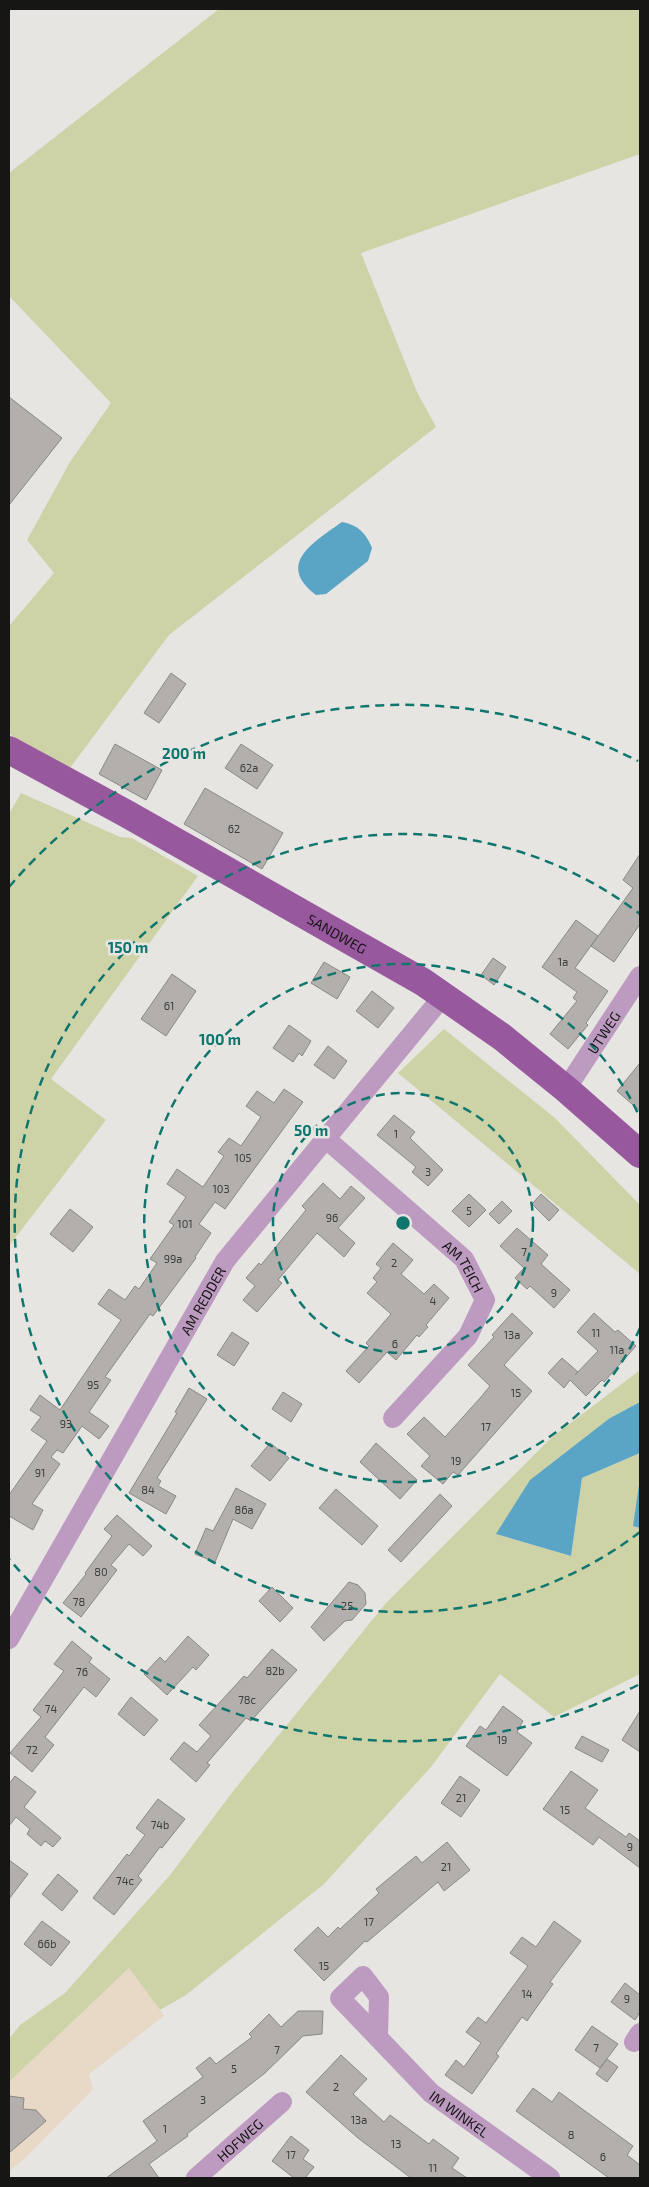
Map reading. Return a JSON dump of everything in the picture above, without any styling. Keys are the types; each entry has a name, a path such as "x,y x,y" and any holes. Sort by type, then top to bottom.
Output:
{"main road":[{"name":"SANDWEG","path":"9,750 247,882 444,996 502,1037 566,1089 640,1154"}],"street":[{"name":"UTWEG","path":"566,1089 640,976"},
{"name":"AM REDDER","path":"9,1639 225,1261 324,1138 444,996"},
{"name":"AM TEICH","path":"324,1138 464,1259 485,1300 468,1336 393,1418"},
{"name":"IM WINKEL","path":"378,2038 431,2093 550,2178"},
{"name":"HOFWEG","path":"196,2178 282,2102"}],"shaded area":[{"path":"130,1967 164,2016 89,2074 93,2089 24,2159 9,2171 9,2082"}],"green space":[{"path":"219,9 640,9 640,154 361,253 417,392 436,427 169,635 70,768 9,734 9,626 54,573 27,540 70,462 111,403 9,296 9,173"},
{"path":"21,793 120,837 132,838 198,876 51,1079 106,1120 9,1246 9,814"},
{"path":"444,1029 555,1118 640,1205 640,1274 398,1073"},
{"path":"640,1370 640,1402 610,1418 496,1534 571,1556 582,1478 640,1453 640,1485 633,1526 640,1528 640,1674 554,1717 500,1674 431,1767 324,1884 186,1995 160,2010 129,1968 9,2082 9,2039 20,2025 65,1993 170,1875 234,1790 386,1603 551,1438"}],"water":[{"path":"342,522 361,530 367,538 372,548 368,561 326,594 316,595 304,584 299,573 299,564 303,554 320,537"},
{"path":"640,1402 640,1453 582,1478 571,1556 496,1534 530,1480 610,1418"},
{"path":"640,1485 640,1528 633,1526"}],"building":[{"path":"9,397 62,438 9,505"},
{"path":"171,673 186,684 159,723 144,713"},
{"path":"115,744 162,770 146,800 99,774"},
{"path":"241,744 273,765 257,789 225,768"},
{"path":"205,788 283,833 262,869 184,824"},
{"path":"640,854 640,924 614,962 591,946 633,888 623,880"},
{"path":"576,920 598,936 575,968 608,991 586,1023 588,1025 568,1049 550,1034 577,1001 573,998 577,992 542,967"},
{"path":"493,958 506,967 494,985 481,975"},
{"path":"324,962 350,977 337,999 311,983"},
{"path":"172,974 196,991 166,1036 141,1019"},
{"path":"372,991 394,1008 378,1028 356,1011"},
{"path":"289,1025 311,1041 302,1056 299,1053 293,1062 273,1048"},
{"path":"328,1046 347,1061 334,1079 314,1065"},
{"path":"640,1063 640,1111 617,1091"},
{"path":"284,1089 303,1102 225,1209 215,1202 199,1224 211,1233 196,1258 153,1316 150,1314 105,1377 111,1380 89,1412 109,1426 99,1439 82,1426 63,1453 57,1450 51,1457 60,1464 32,1504 43,1510 33,1530 9,1516 9,1495 47,1441 31,1430 41,1417 30,1410 40,1395 60,1410 121,1320 98,1304 109,1289 125,1300 135,1286 139,1289 157,1263 150,1259 174,1225 169,1222 186,1197 167,1184 177,1169 203,1187 224,1156 218,1152 229,1138 241,1146 261,1117 246,1106 257,1091 274,1103"},
{"path":"394,1115 415,1132 410,1138 443,1170 428,1186 412,1172 416,1167 377,1135"},
{"path":"323,1183 340,1199 351,1186 365,1198 338,1228 355,1243 344,1257 317,1233 278,1280 282,1283 257,1312 243,1300 255,1286 246,1278 259,1263 261,1265 306,1210 302,1206"},
{"path":"469,1194 486,1210 469,1227 452,1211"},
{"path":"541,1194 559,1210 549,1221 532,1204"},
{"path":"502,1201 512,1211 499,1224 489,1214"},
{"path":"70,1209 93,1227 73,1252 50,1234"},
{"path":"517,1228 548,1255 541,1264 570,1290 554,1308 530,1286 527,1289 515,1278 524,1268 500,1246"},
{"path":"393,1243 413,1260 401,1274 424,1294 434,1284 449,1298 426,1325 428,1327 419,1337 417,1335 396,1360 387,1352 359,1383 346,1371 369,1346 366,1343 391,1314 367,1293 377,1282 373,1278 381,1268 376,1264"},
{"path":"512,1313 533,1333 504,1365 532,1391 458,1475 453,1472 443,1484 421,1466 430,1456 407,1434 424,1417 445,1437 481,1397 490,1386 468,1365 494,1337 492,1335"},
{"path":"594,1313 615,1332 618,1330 636,1346 604,1382 602,1380 586,1396 570,1380 564,1388 548,1373 562,1358 578,1372 598,1351 577,1332"},
{"path":"232,1332 249,1343 234,1366 217,1355"},
{"path":"189,1388 207,1399 157,1478 161,1481 158,1486 176,1496 166,1514 129,1493 177,1413 175,1412"},
{"path":"283,1392 302,1404 291,1422 272,1409"},
{"path":"270,1443 289,1458 270,1481 251,1466"},
{"path":"376,1443 417,1480 400,1499 360,1462"},
{"path":"236,1488 266,1504 252,1529 233,1519 215,1562 195,1554 206,1528 213,1531"},
{"path":"336,1489 378,1526 362,1545 319,1508"},
{"path":"440,1494 452,1506 401,1562 388,1550"},
{"path":"117,1515 152,1546 143,1556 129,1544 111,1565 117,1570 81,1617 63,1603 112,1536 104,1529"},
{"path":"349,1582 358,1585 365,1593 366,1604 352,1620 345,1621 324,1641 311,1627"},
{"path":"272,1587 293,1608 280,1622 259,1601"},
{"path":"188,1636 209,1655 196,1670 193,1667 167,1695 144,1674 160,1657 165,1662"},
{"path":"72,1641 92,1658 89,1662 110,1679 96,1697 84,1687 45,1737 54,1745 32,1772 10,1753 41,1717 33,1710 64,1671 54,1664"},
{"path":"272,1649 297,1670 251,1721 246,1718 207,1763 210,1765 196,1782 170,1759 184,1742 197,1752 211,1736 199,1725 244,1676 247,1678"},
{"path":"131,1697 158,1720 144,1736 118,1714"},
{"path":"503,1706 523,1721 517,1732 532,1743 507,1776 466,1746 480,1726 486,1730"},
{"path":"640,1711 640,1752 622,1740"},
{"path":"582,1736 609,1750 602,1762 575,1748"},
{"path":"571,1771 598,1790 585,1808 626,1837 629,1833 640,1841 640,1868 599,1837 593,1845 543,1809"},
{"path":"15,1776 36,1792 24,1807 61,1838 53,1847 45,1841 41,1846 27,1834 30,1829 16,1817 9,1826 9,1784"},
{"path":"460,1776 480,1790 461,1817 441,1803"},
{"path":"158,1799 185,1819 138,1876 142,1880 114,1915 93,1898 127,1854 129,1856 145,1835 136,1828"},
{"path":"447,1842 470,1870 444,1891 438,1882 367,1942 365,1941 324,1981 294,1950 318,1927 328,1937 338,1927 340,1929 379,1893 376,1889 416,1856 422,1863"},
{"path":"9,1860 28,1874 9,1899"},
{"path":"58,1874 78,1891 62,1911 42,1894"},
{"path":"42,1921 70,1942 51,1966 24,1944"},
{"path":"554,1921 581,1941 550,1982 553,1984 527,2021 522,2017 496,2054 499,2056 472,2094 445,2075 456,2060 464,2067 481,2043 466,2032 478,2017 486,2023 528,1966 510,1953 522,1937 536,1947"},
{"path":"625,1983 640,1995 640,2012 635,2020 611,2002"},
{"path":"298,2011 323,2011 322,2034 303,2036 265,2073 187,2134 188,2136 149,2164 159,2178 106,2178 157,2141 143,2121 203,2077 196,2068 210,2057 216,2064 252,2037 249,2034 269,2014 281,2027"},
{"path":"592,2026 618,2044 600,2068 575,2050"},
{"path":"341,2055 367,2079 353,2094 384,2122 390,2115 429,2144 433,2139 459,2158 452,2168 467,2178 411,2178 358,2138 306,2092"},
{"path":"607,2059 618,2067 607,2082 596,2074"},
{"path":"533,2088 552,2102 559,2092 633,2146 627,2155 640,2165 640,2178 609,2178 516,2111"},
{"path":"9,2096 24,2098 23,2109 36,2110 46,2121 9,2153"},
{"path":"291,2136 309,2150 303,2159 314,2167 305,2178 294,2178 272,2161"}]}
